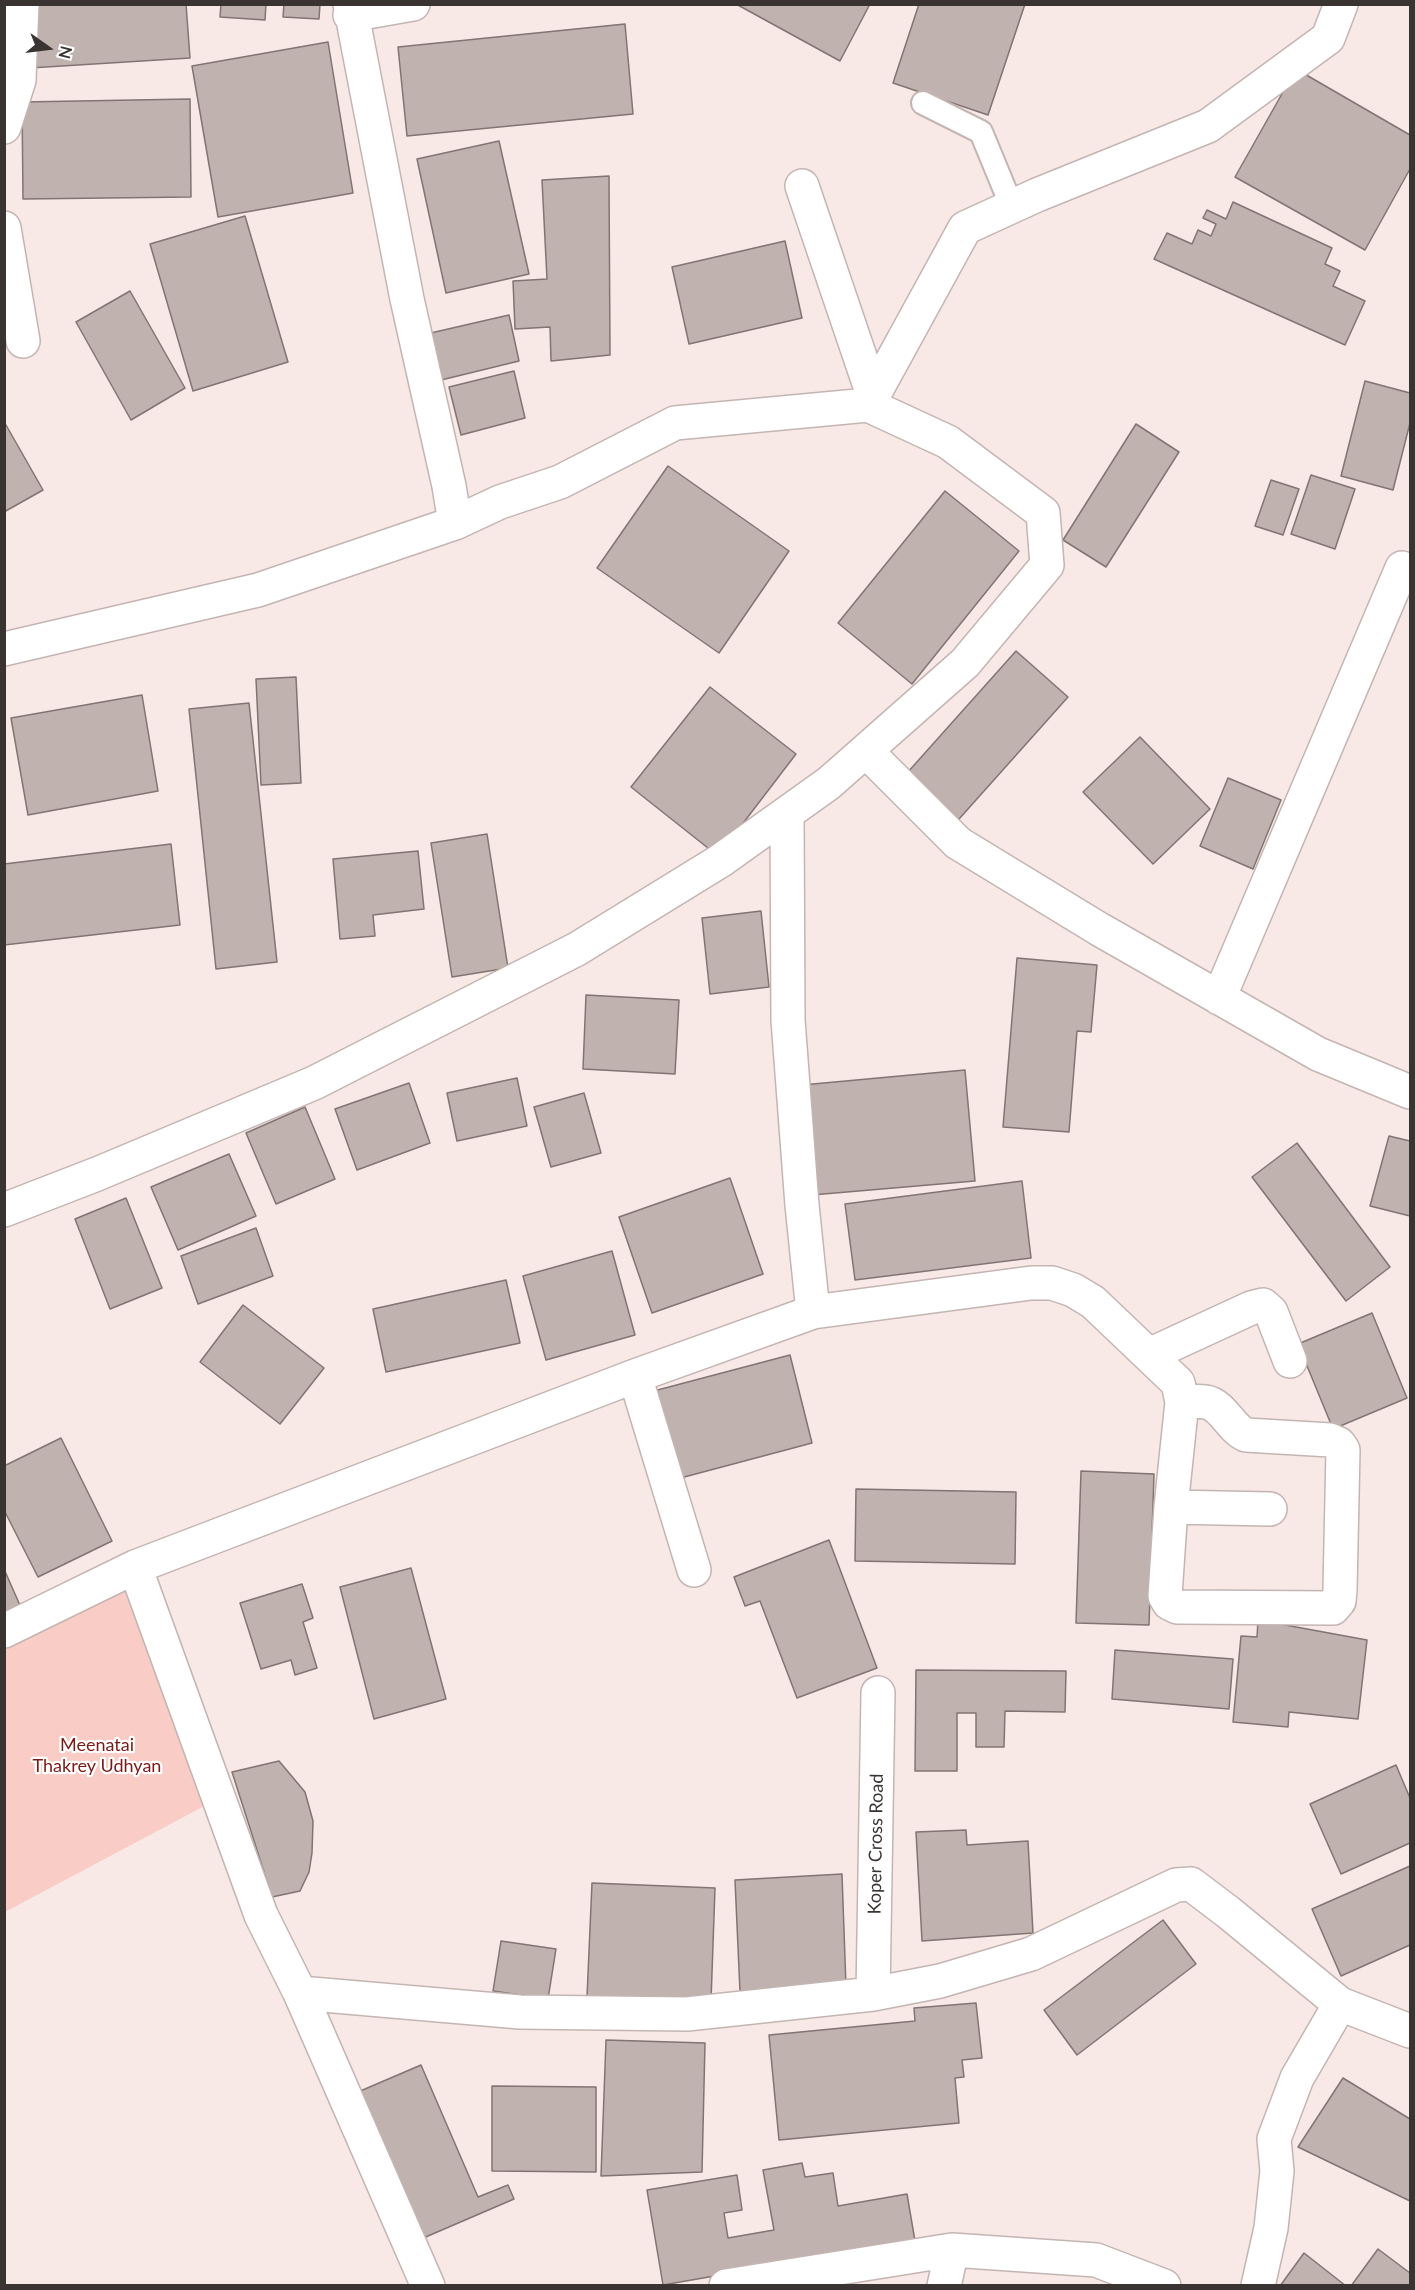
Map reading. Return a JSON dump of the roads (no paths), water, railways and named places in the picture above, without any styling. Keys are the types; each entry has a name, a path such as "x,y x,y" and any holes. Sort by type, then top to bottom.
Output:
{"street":[{"path":"4,127 19,80 22,4"},
{"path":"413,4 350,10 407,299 449,486 455,523"},
{"path":"871,400 965,228 1037,195 1208,126 1328,38 1341,4"},
{"path":"802,186 871,400"},
{"path":"4,228 23,341"},
{"path":"4,649 258,590 455,523 500,502 561,483 675,423 871,400 948,442 1043,513 1047,565 965,663 829,783 720,861 577,950 314,1083 98,1174 4,1210"},
{"path":"1220,998 1402,568"},
{"path":"866,751 958,843 1099,929 1318,1054 1410,1092"},
{"path":"787,814 788,1020 802,1205 813,1312"},
{"path":"4,1631 135,1567 635,1376 813,1312 1031,1282 1052,1283 1073,1290 1093,1302 1178,1383 1182,1402 1165,1596 1169,1604 1177,1607 1333,1608 1339,1601 1344,1450 1339,1444 1330,1440 1246,1435 1239,1432 1218,1408 1208,1402 1182,1402"},
{"path":"1149,1356 1251,1308 1263,1305 1271,1312 1290,1361"},
{"path":"635,1376 694,1570"},
{"path":"1171,1507 1270,1509"},
{"path":"135,1567 261,1915 300,1993 428,2286"},
{"name":"Koper Cross Road","path":"873,1994 878,1693"},
{"path":"300,1993 520,2012 687,2014 873,1994 940,1981 1031,1954 1176,1885 1191,1884 1340,2004 1410,2031"},
{"path":"1258,2286 1271,2228 1276,2171 1274,2139 1297,2078 1340,2004"},
{"path":"726,2286 952,2250 1096,2260 1164,2286"},
{"path":"944,2286 952,2250"}],"lane":[{"path":"923,103 981,132 1011,207"}],"park label":[{"name":"Meenatai Thakrey Udhyan","path":"97,1755"}]}
